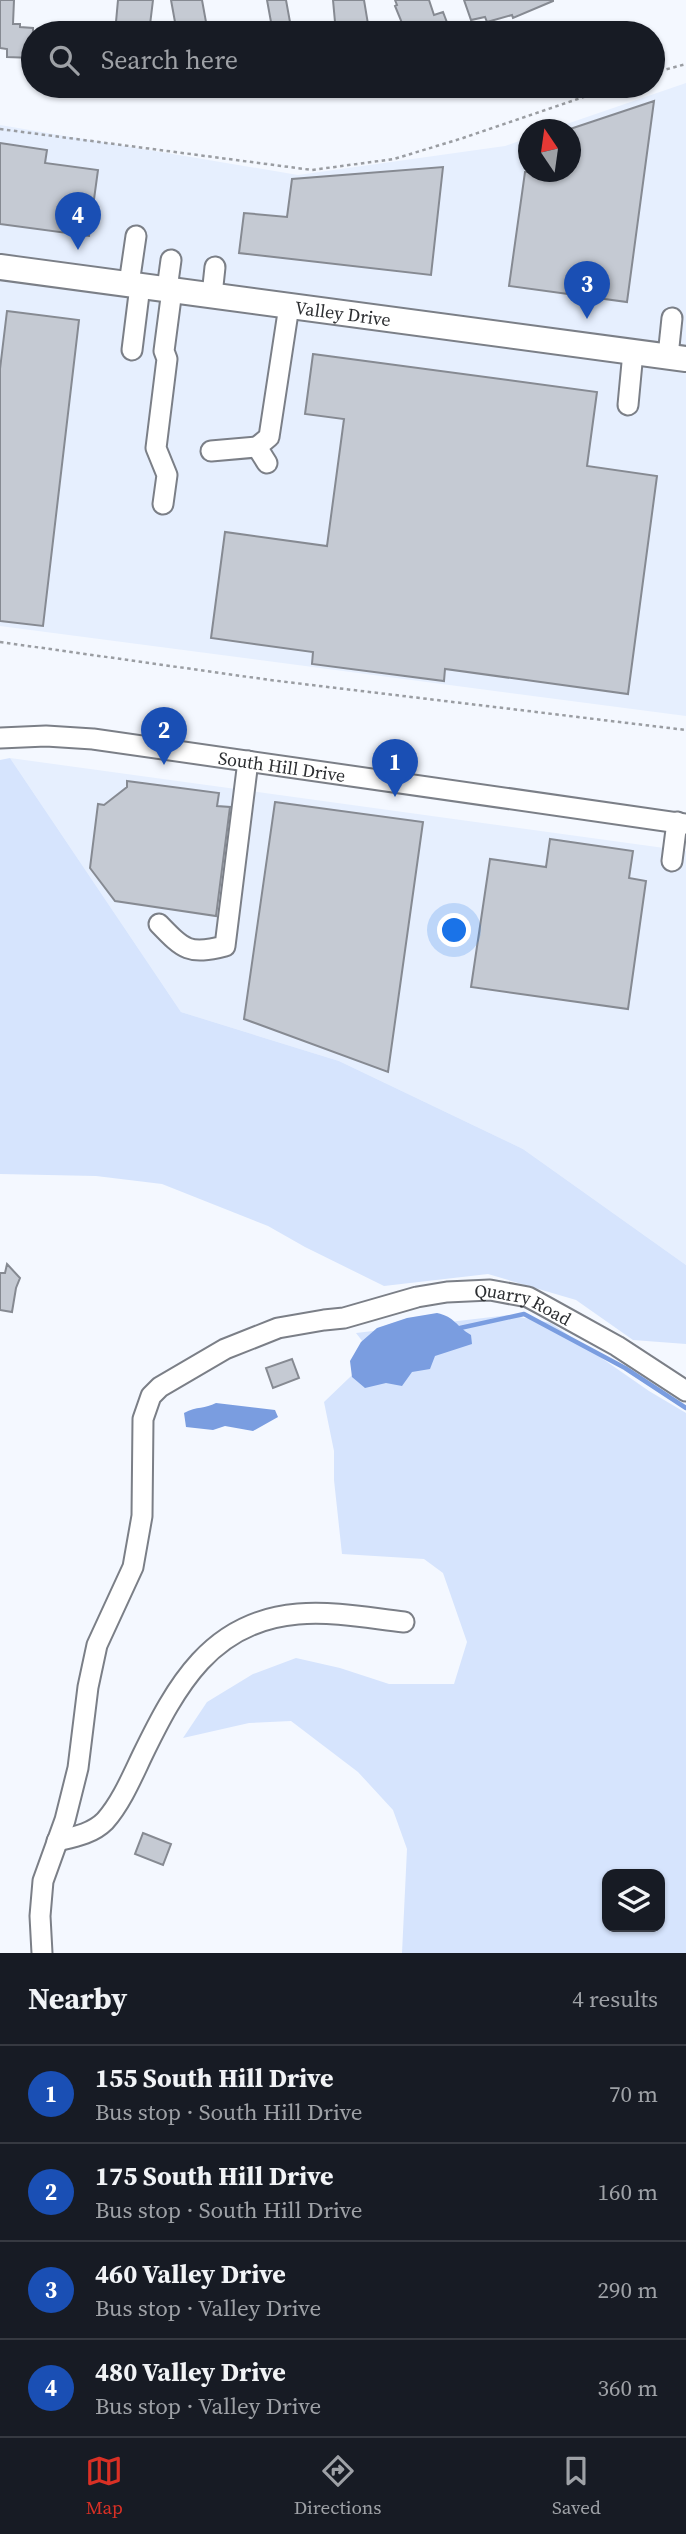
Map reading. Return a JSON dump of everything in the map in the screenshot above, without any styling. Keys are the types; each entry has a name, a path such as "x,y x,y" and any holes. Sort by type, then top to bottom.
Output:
{"main road":[{"name":"Valley Drive","path":"0,267 677,358"}],"street":[{"path":"132,350 136,236"},
{"path":"163,504 167,475 156,448 167,359 164,351 171,260"},
{"path":"212,295 215,267"},
{"path":"211,450 262,455 273,422 289,306"},
{"path":"672,318 677,358"},
{"path":"628,405 633,352"},
{"name":"South Hill Drive","path":"0,738 78,738 681,823"},
{"path":"159,924 179,945 190,949 201,952 225,946 248,761"},
{"path":"672,861 681,823"},
{"name":"Quarry Road","path":"42,1953 40,1897 45,1872 78,1769 97,1645 133,1567 143,1492 142,1419 151,1396 160,1387 251,1337 303,1323 344,1318 385,1305 447,1292 480,1290 527,1297 556,1311 617,1346 686,1391"},
{"path":"57,1841 83,1836 104,1821 131,1780 175,1692 205,1654 223,1640 264,1621 297,1614 330,1614 404,1622"}],"path":[{"path":"665,70 686,64"},
{"path":"0,129 312,170 394,159 581,98"},
{"path":"0,642 270,680 686,730"}],"shaded area":[{"path":"686,83 686,716 0,626 0,125 298,175 505,146 518,141 518,182 581,182 581,119 642,98 665,98 665,90"},
{"path":"10,758 686,851 686,1265 523,1149 339,1061 181,1012"},
{"path":"10,758 181,1012 339,1061 523,1149 686,1265 686,1344 633,1340 576,1300 488,1274 384,1286 268,1226 162,1184 96,1176 0,1174 0,760"},
{"path":"509,1315 551,1323 649,1391 686,1413 686,1953 402,1953 407,1849 393,1810 358,1772 291,1721 249,1723 183,1738 207,1702 253,1674 296,1658 340,1668 389,1684 454,1684 467,1642 443,1573 424,1559 342,1554 334,1480 334,1451 324,1402 373,1355 356,1333"}],"water":[{"path":"437,1313 452,1319 471,1335 472,1344 435,1356 430,1369 412,1372 402,1386 386,1383 365,1388 352,1377 350,1361 361,1342 377,1328 407,1318"},
{"path":"216,1403 275,1410 278,1417 253,1431 225,1426 213,1430 186,1427 184,1413"}],"building":[{"path":"0,0 14,0 13,24 20,24 21,27 21,58 7,57 7,49 0,48"},
{"path":"118,0 153,0 150,21 116,21"},
{"path":"171,0 202,0 206,21 175,21"},
{"path":"267,0 286,0 290,21 271,21"},
{"path":"333,0 364,0 368,21 335,21"},
{"path":"395,0 429,0 434,15 443,12 446,21 401,21 395,6"},
{"path":"464,0 553,0 513,18 512,15 491,21 487,21 485,17 471,20"},
{"path":"654,101 627,302 509,286 524,182 581,182 581,125"},
{"path":"0,143 47,150 45,163 98,170 89,236 0,224"},
{"path":"443,167 431,275 239,253 244,213 287,217 292,179"},
{"path":"7,311 79,320 43,626 0,621 0,369"},
{"path":"313,354 597,392 587,466 657,476 628,694 445,669 444,681 312,664 313,652 211,638 225,532 327,546 344,419 305,414"},
{"path":"127,781 219,793 217,806 230,807 216,916 115,901 90,868 98,804 104,805 127,787"},
{"path":"275,802 423,822 388,1072 244,1019"},
{"path":"550,839 633,851 629,878 646,881 628,1009 471,987 490,859 546,867"},
{"path":"7,1264 20,1278 12,1312 0,1310 0,1273 5,1273"},
{"path":"292,1359 299,1378 273,1388 266,1368"},
{"path":"143,1833 171,1844 163,1865 135,1854"}],"waterway":[{"path":"460,1328 524,1314 625,1368 686,1408"}],"place":[{"name":"480 Valley Drive","path":"78,250"},
{"name":"460 Valley Drive","path":"587,319"},
{"name":"175 South Hill Drive","path":"164,765"},
{"name":"155 South Hill Drive","path":"395,797"}]}
